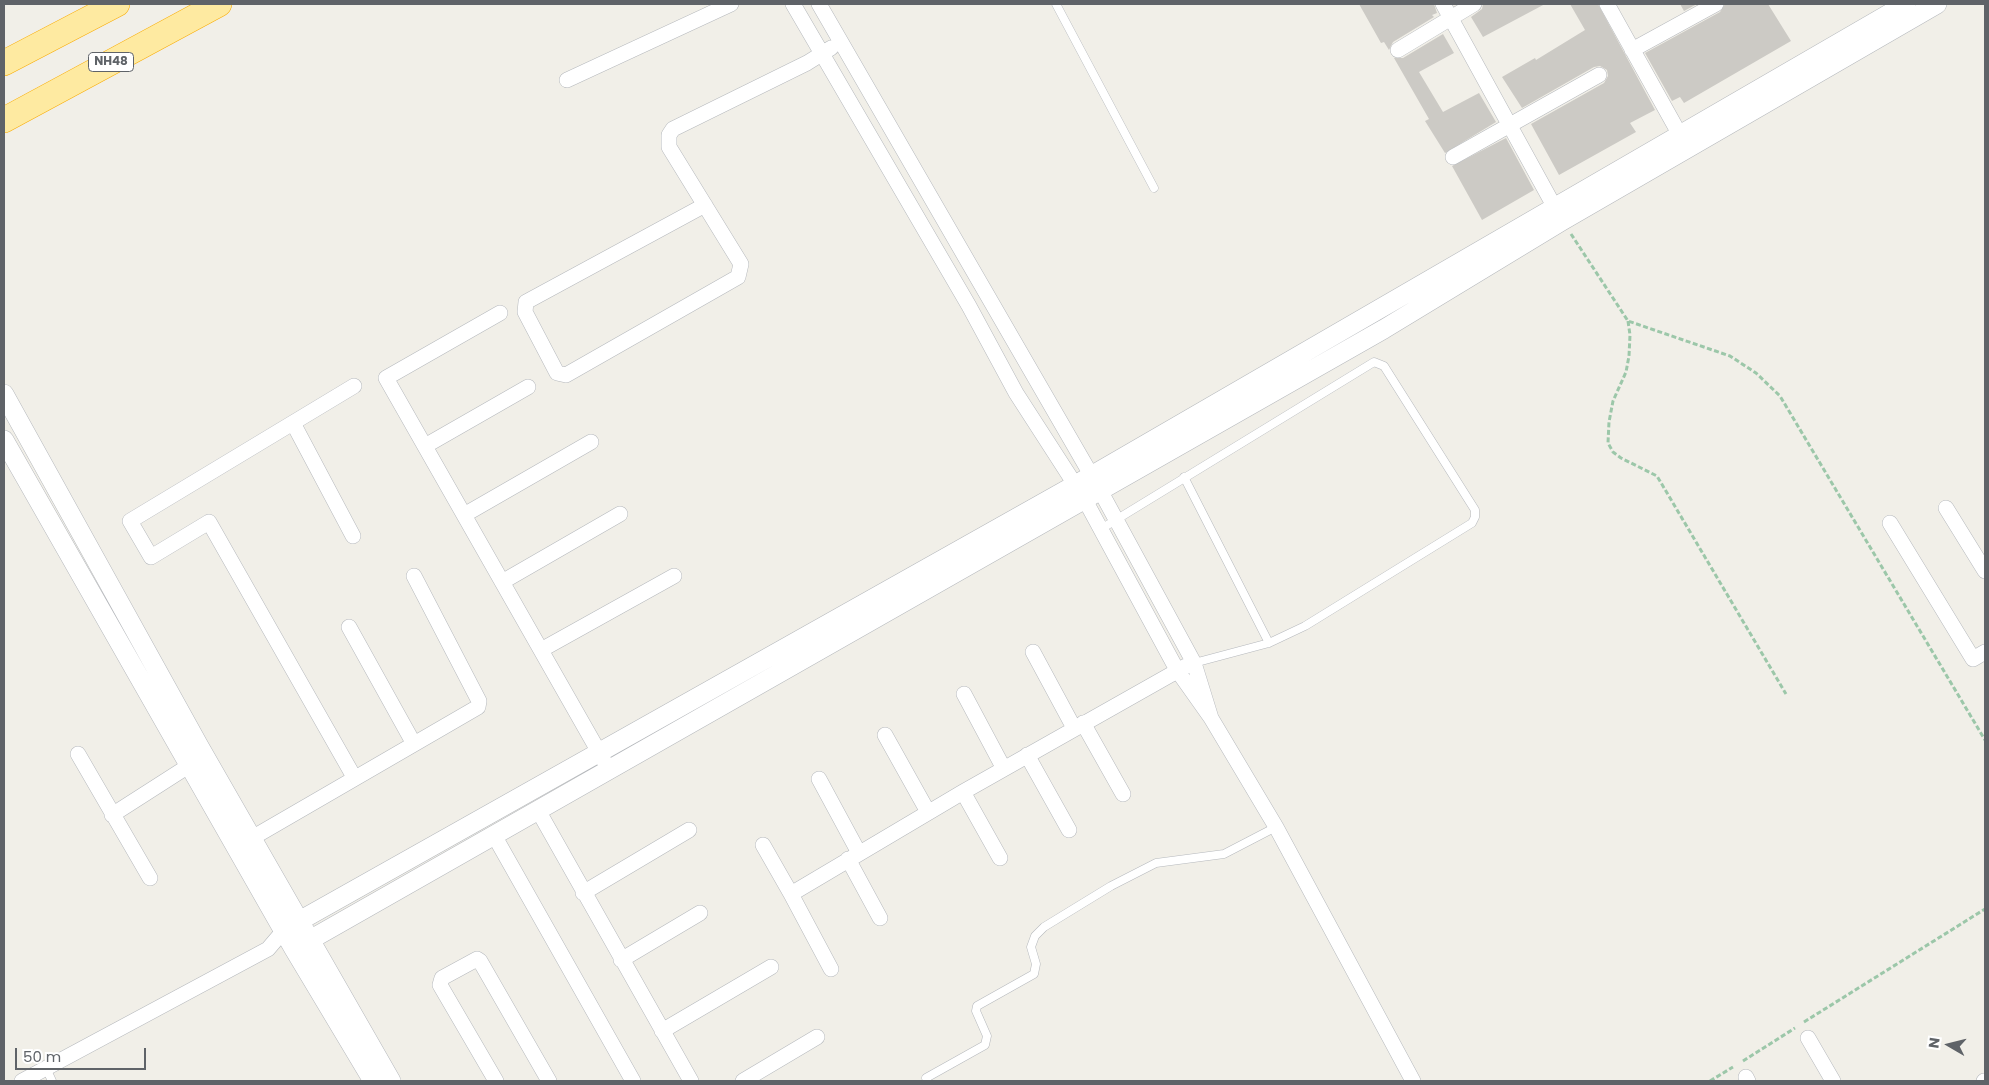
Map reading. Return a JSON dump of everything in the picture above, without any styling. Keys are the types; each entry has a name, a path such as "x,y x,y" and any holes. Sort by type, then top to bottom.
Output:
{"highway":[{"path":"4,63 117,4"},
{"name":"NH48","path":"4,120 219,4"}],"street":[{"path":"567,80 731,4"},
{"path":"792,4 969,306 1016,393 1088,488 1115,519 1194,663 1211,718"},
{"path":"819,4 1088,488 1101,529 1177,670 1211,718 1276,827 1414,1081"},
{"path":"1443,4 1558,214"},
{"path":"1398,50 1474,4"},
{"path":"1606,4 1684,141"},
{"path":"1632,50 1716,4"},
{"path":"22,1081 49,1075 268,949 292,925 599,752 1384,329 1558,214 1684,141 1906,4"},
{"path":"1684,141 1937,4"},
{"path":"705,206 526,302 525,312 557,373 566,375 738,277 741,264 669,147 669,135 674,129 822,53 840,41"},
{"path":"1453,157 1599,75"},
{"path":"500,313 386,378 610,771"},
{"path":"354,386 130,521 151,557 209,522 354,777"},
{"path":"425,446 528,387"},
{"path":"4,394 252,838 292,925 373,1081"},
{"path":"293,423 353,536"},
{"path":"4,440 190,765 292,925"},
{"path":"464,515 591,442"},
{"path":"268,949 302,945 495,837 1088,488"},
{"path":"1946,508 1985,570"},
{"path":"502,582 620,514"},
{"path":"1890,523 1973,659 1985,652"},
{"path":"252,838 479,704 414,576"},
{"path":"541,650 674,576"},
{"path":"349,627 414,744"},
{"path":"1033,652 1122,794"},
{"path":"791,894 1004,768 1177,670 1194,663"},
{"path":"964,694 1004,768"},
{"path":"885,735 928,812"},
{"path":"78,754 150,878"},
{"path":"1028,755 1069,830"},
{"path":"112,815 190,765"},
{"path":"819,779 880,918"},
{"path":"963,792 1000,858"},
{"path":"539,812 582,893 691,1081"},
{"path":"582,893 690,830"},
{"path":"495,837 633,1081"},
{"path":"763,845 831,969"},
{"path":"621,960 700,913"},
{"path":"302,945 391,1081"},
{"path":"496,1081 440,985 442,978 477,959 485,969 549,1081"},
{"path":"662,1031 771,967"},
{"path":"743,1081 817,1037"},
{"path":"1808,1038 1833,1081"}],"lane":[{"path":"1056,4 1154,188"},
{"path":"1101,529 1374,362 1384,366 1475,510 1475,517 1472,522 1305,626 1269,643 1194,663"},
{"path":"1184,477 1269,643"},
{"path":"926,1078 985,1045 987,1036 976,1011 977,1006 1034,974 1036,964 1031,947 1035,936 1044,927 1111,886 1156,863 1224,854 1276,827"}],"path":[{"path":"1558,214 1628,321 1630,335 1629,356 1626,372 1613,401 1608,422 1608,442 1614,452 1621,458 1651,472 1662,483 1786,694"},
{"path":"1628,321 1730,356 1756,373 1780,396 1985,740"},
{"path":"1710,1081 1985,909"}],"building":[{"path":"1359,4 1434,4 1437,13 1432,15 1434,17 1393,42 1389,50 1384,42 1381,43"},
{"path":"1483,4 1545,4 1483,37 1471,17 1482,9"},
{"path":"1570,4 1598,4 1655,110 1630,123 1636,132 1559,175 1531,124 1604,83 1608,76 1607,70 1600,66 1594,67 1522,108 1502,77 1535,58 1536,60 1585,30"},
{"path":"1680,4 1697,4 1684,11"},
{"path":"1725,4 1768,4 1791,41 1684,103 1680,97 1672,101 1645,53 1720,12"},
{"path":"1443,34 1454,53 1419,72 1443,112 1479,93 1496,122 1445,153 1425,121 1429,119 1394,58 1403,58"},
{"path":"1506,138 1534,190 1482,220 1452,166"}]}
